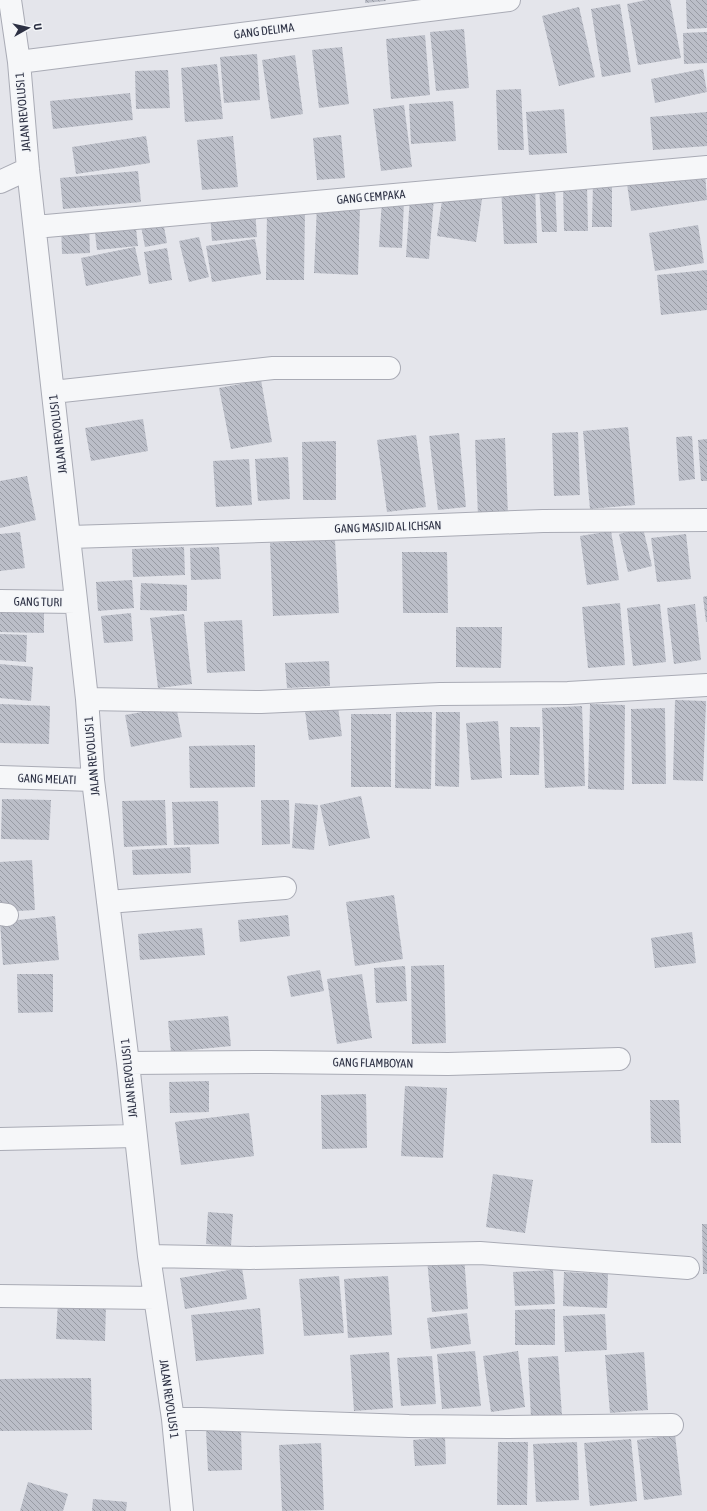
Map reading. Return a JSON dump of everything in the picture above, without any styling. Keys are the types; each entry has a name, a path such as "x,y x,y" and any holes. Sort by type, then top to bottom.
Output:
{"street":[{"name":"JALAN REVOLUSI 1","path":"10,0 19,62 28,169 70,537 87,699 93,780 128,1063 149,1256 173,1419 182,1511"},
{"name":"GANG DELIMA","path":"19,62 509,0"},
{"name":"GANG CEMPAKA","path":"35,227 707,167"},
{"path":"0,182 28,169"},
{"path":"53,392 273,368 389,368"},
{"name":"GANG MASJID AL ICHSAN","path":"70,537 542,521 707,520"},
{"name":"GANG TURI","path":"0,601 76,602"},
{"path":"87,699 261,702 440,694 568,693 707,685"},
{"name":"GANG MELATI","path":"0,777 93,780"},
{"path":"108,902 285,888"},
{"name":"GANG FLAMBOYAN","path":"128,1063 269,1062 448,1064 619,1059"},
{"path":"0,1139 135,1136"},
{"path":"149,1256 250,1258 480,1253 688,1268"},
{"path":"0,1296 155,1298"},
{"path":"173,1419 424,1426 672,1425"}],"building":[{"path":"365,0 386,0 386,1 365,3"},
{"path":"646,0 670,0 681,58 638,65 627,4"},
{"path":"686,0 707,0 707,28 687,29"},
{"path":"620,4 631,72 602,77 591,9"},
{"path":"579,7 595,77 559,86 542,16"},
{"path":"464,29 469,88 436,91 430,32"},
{"path":"707,32 707,63 684,64 683,33"},
{"path":"425,35 430,95 391,99 386,39"},
{"path":"342,47 349,104 319,108 312,50"},
{"path":"257,54 260,100 224,103 220,57"},
{"path":"295,55 303,114 271,119 262,60"},
{"path":"217,64 223,119 185,122 181,68"},
{"path":"703,69 707,92 655,103 651,79"},
{"path":"168,70 170,108 136,109 135,71"},
{"path":"521,89 524,150 498,150 496,90"},
{"path":"130,93 133,120 53,129 50,101"},
{"path":"453,101 456,141 411,144 409,104"},
{"path":"404,105 412,167 381,171 373,109"},
{"path":"564,109 567,153 529,155 526,112"},
{"path":"707,112 707,146 653,150 650,117"},
{"path":"341,135 345,178 317,180 313,138"},
{"path":"146,136 150,163 76,174 72,147"},
{"path":"233,136 238,187 202,190 197,140"},
{"path":"138,171 141,202 63,209 60,178"},
{"path":"705,173 707,200 631,211 627,184"},
{"path":"593,182 612,182 612,227 592,227"},
{"path":"535,186 537,243 504,244 501,187"},
{"path":"555,186 557,232 542,232 539,187"},
{"path":"587,186 588,231 564,231 563,187"},
{"path":"443,193 482,199 476,242 437,236"},
{"path":"410,196 434,198 429,259 406,257"},
{"path":"382,199 404,200 402,248 379,247"},
{"path":"317,205 360,207 358,275 314,273"},
{"path":"255,210 257,237 212,241 210,214"},
{"path":"267,210 305,211 304,280 266,280"},
{"path":"162,216 167,243 145,247 140,221"},
{"path":"135,220 138,246 97,250 94,225"},
{"path":"89,225 90,253 62,254 61,226"},
{"path":"698,225 704,263 655,271 649,233"},
{"path":"199,237 209,277 189,282 179,241"},
{"path":"255,239 261,274 212,282 206,246"},
{"path":"135,247 141,275 86,286 81,258"},
{"path":"167,248 172,280 149,284 144,252"},
{"path":"707,270 707,310 661,315 657,275"},
{"path":"261,380 272,442 231,449 219,388"},
{"path":"143,419 148,451 91,461 85,428"},
{"path":"628,427 635,505 590,509 583,431"},
{"path":"578,432 580,495 554,496 552,433"},
{"path":"459,433 466,507 438,510 429,436"},
{"path":"416,435 426,507 387,512 377,440"},
{"path":"692,436 695,479 679,481 676,437"},
{"path":"505,438 508,516 478,516 475,440"},
{"path":"707,439 707,481 701,481 698,440"},
{"path":"336,441 336,500 303,500 302,442"},
{"path":"288,457 290,499 258,501 255,459"},
{"path":"249,459 252,505 216,507 213,461"},
{"path":"27,476 36,520 0,528 0,481"},
{"path":"643,528 652,566 628,572 619,534"},
{"path":"611,531 619,580 587,585 580,536"},
{"path":"20,532 25,568 0,571 0,534"},
{"path":"686,534 691,579 657,582 651,538"},
{"path":"335,540 339,613 273,616 270,543"},
{"path":"184,547 185,575 133,577 132,549"},
{"path":"219,547 221,579 191,580 190,548"},
{"path":"402,552 447,552 448,613 403,613"},
{"path":"132,580 134,608 98,611 96,582"},
{"path":"141,583 187,585 187,611 140,610"},
{"path":"707,596 707,622 706,622 703,597"},
{"path":"0,603 44,604 44,633 0,632"},
{"path":"620,603 625,665 588,668 582,607"},
{"path":"660,604 666,662 633,666 627,608"},
{"path":"695,604 701,660 674,664 667,608"},
{"path":"131,613 133,641 104,643 101,616"},
{"path":"184,614 192,684 158,688 150,618"},
{"path":"242,620 245,671 207,673 204,622"},
{"path":"456,627 502,627 501,668 456,667"},
{"path":"0,634 27,635 26,662 0,660"},
{"path":"329,661 330,686 287,688 285,663"},
{"path":"0,664 33,667 31,701 0,698"},
{"path":"675,700 706,701 703,781 673,780"},
{"path":"0,704 50,706 49,744 0,743"},
{"path":"590,704 625,705 624,790 588,789"},
{"path":"176,706 182,737 131,747 125,715"},
{"path":"582,706 585,786 545,788 542,708"},
{"path":"338,707 342,736 309,740 305,711"},
{"path":"665,708 666,784 632,784 631,709"},
{"path":"396,712 432,712 431,789 395,788"},
{"path":"436,712 460,712 459,787 435,786"},
{"path":"351,714 391,714 391,787 351,787"},
{"path":"498,721 502,778 471,780 466,723"},
{"path":"510,727 540,727 539,775 510,775"},
{"path":"255,745 255,787 190,788 189,746"},
{"path":"361,796 370,838 329,846 320,805"},
{"path":"2,799 51,800 49,840 1,839"},
{"path":"165,800 167,845 124,847 122,801"},
{"path":"261,800 289,800 290,844 262,845"},
{"path":"218,801 219,844 174,845 172,802"},
{"path":"295,803 318,805 314,850 292,848"},
{"path":"190,847 191,873 133,875 132,850"},
{"path":"32,860 35,910 0,912 0,862"},
{"path":"394,895 403,959 355,966 346,902"},
{"path":"288,915 290,936 240,942 238,920"},
{"path":"55,916 59,960 3,965 0,922"},
{"path":"202,928 205,955 140,960 138,934"},
{"path":"692,932 696,963 655,968 651,938"},
{"path":"444,965 446,1043 412,1044 411,966"},
{"path":"405,966 407,1001 376,1003 374,968"},
{"path":"320,970 324,991 291,997 287,976"},
{"path":"17,974 53,974 53,1012 18,1013"},
{"path":"362,974 372,1038 337,1044 327,979"},
{"path":"228,1016 231,1046 171,1052 168,1021"},
{"path":"209,1081 209,1112 170,1113 169,1082"},
{"path":"405,1086 447,1088 443,1158 401,1156"},
{"path":"366,1094 367,1148 322,1149 321,1095"},
{"path":"650,1100 679,1100 681,1143 651,1143"},
{"path":"249,1113 254,1156 181,1165 175,1122"},
{"path":"493,1174 533,1180 525,1233 486,1227"},
{"path":"208,1212 233,1214 231,1246 206,1244"},
{"path":"702,1224 707,1224 707,1274 703,1274"},
{"path":"464,1256 468,1309 432,1312 427,1259"},
{"path":"242,1268 247,1299 185,1309 180,1278"},
{"path":"553,1270 555,1304 515,1306 513,1272"},
{"path":"564,1272 608,1274 607,1308 563,1306"},
{"path":"339,1276 344,1333 304,1336 299,1279"},
{"path":"388,1276 392,1335 348,1338 344,1279"},
{"path":"58,1301 106,1304 105,1341 56,1339"},
{"path":"260,1308 264,1354 196,1361 191,1315"},
{"path":"555,1309 555,1345 515,1345 515,1310"},
{"path":"467,1313 471,1344 431,1349 427,1318"},
{"path":"605,1314 607,1350 565,1352 563,1316"},
{"path":"475,1351 481,1406 442,1409 437,1354"},
{"path":"518,1351 525,1407 491,1412 483,1356"},
{"path":"389,1352 393,1408 354,1411 350,1355"},
{"path":"644,1352 648,1410 610,1413 605,1355"},
{"path":"432,1356 436,1404 401,1406 397,1358"},
{"path":"558,1356 562,1416 531,1418 528,1358"},
{"path":"91,1378 92,1430 0,1431 0,1379"},
{"path":"241,1429 242,1470 208,1471 206,1430"},
{"path":"675,1435 682,1495 644,1500 637,1440"},
{"path":"445,1437 446,1464 415,1466 413,1440"},
{"path":"631,1439 637,1501 590,1506 584,1443"},
{"path":"498,1442 528,1442 527,1505 497,1505"},
{"path":"577,1442 579,1500 536,1502 533,1444"},
{"path":"321,1443 324,1510 282,1511 279,1445"},
{"path":"28,1482 68,1494 63,1511 20,1511"},
{"path":"93,1499 127,1502 126,1511 92,1511"}]}
